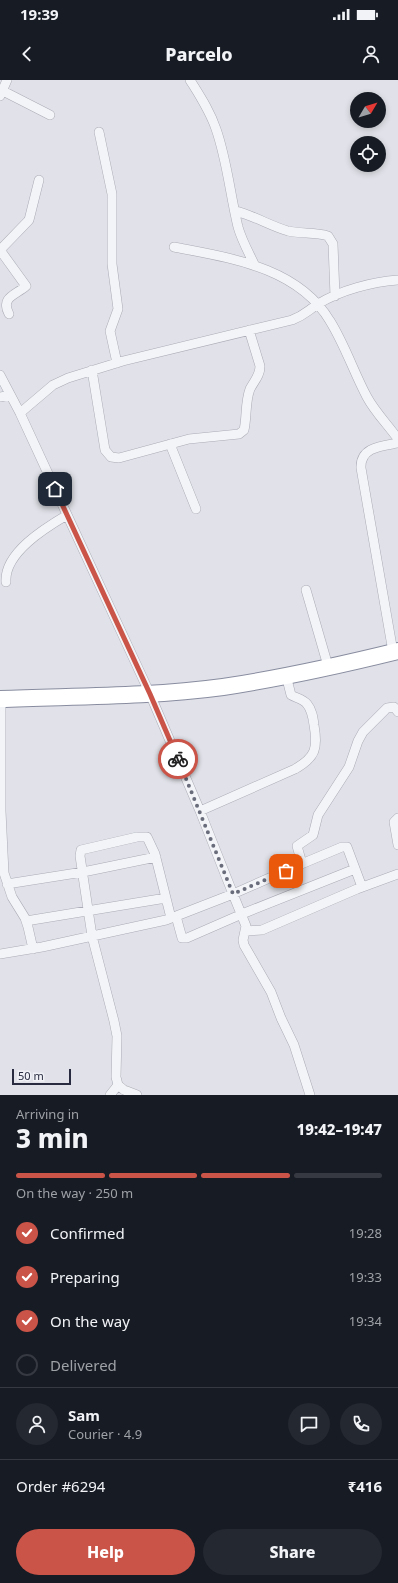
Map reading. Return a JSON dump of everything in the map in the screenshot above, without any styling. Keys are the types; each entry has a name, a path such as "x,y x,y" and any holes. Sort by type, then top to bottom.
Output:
{"highway":[{"path":"0,699 150,694 223,687 395,651"}],"street":[{"path":"7,80 1,94 50,115"},
{"path":"190,80 208,110 216,129 243,241 255,266"},
{"path":"99,132 112,194 112,264 118,309 110,331 117,363"},
{"path":"9,314 6,304 7,300 26,286 0,250 29,220 39,180"},
{"path":"235,211 248,215 273,227 290,232 328,236 333,244 335,296"},
{"path":"174,247 236,259 274,273 293,284 317,304 330,321 367,398 398,439"},
{"path":"20,413 53,385 68,378 117,363 302,316 317,304 335,296 369,285 398,280"},
{"path":"92,370 105,450 107,454 115,458 189,439 239,434 244,430 248,396 260,372 260,366 249,330"},
{"path":"0,375 20,413 150,694 242,914 246,926 243,940 244,945 268,986 294,1045 310,1095"},
{"path":"0,397 10,394"},
{"path":"395,651 360,460 369,451 378,447 398,443"},
{"path":"170,444 196,509"},
{"path":"6,582 8,569 20,551 47,527 67,515"},
{"path":"306,590 328,666"},
{"path":"200,812 295,768 306,762 312,756 316,748 312,713 305,702 291,695 286,675"},
{"path":"0,699 1,811 4,873 12,898 26,922 33,948"},
{"path":"299,865 301,860 297,846 313,835 318,815 349,767 358,741 363,732 387,708 394,707 398,712"},
{"path":"398,818 394,822 398,845"},
{"path":"137,1095 124,1090 118,1085 116,1077 117,1036 92,936 80,856 81,850 138,837 147,837 156,857 166,898 181,936 184,939 242,914 356,869"},
{"path":"0,954 92,936 174,917 345,847 348,849 362,887"},
{"path":"7,884 83,872 156,857"},
{"path":"246,931 262,930 362,887 398,874"},
{"path":"26,922 166,898"},
{"path":"110,1095 118,1085"}],"way so far":[{"path":"178,759 233,894 286,871"}],"route":[{"path":"55,489 150,694 178,759"}]}
